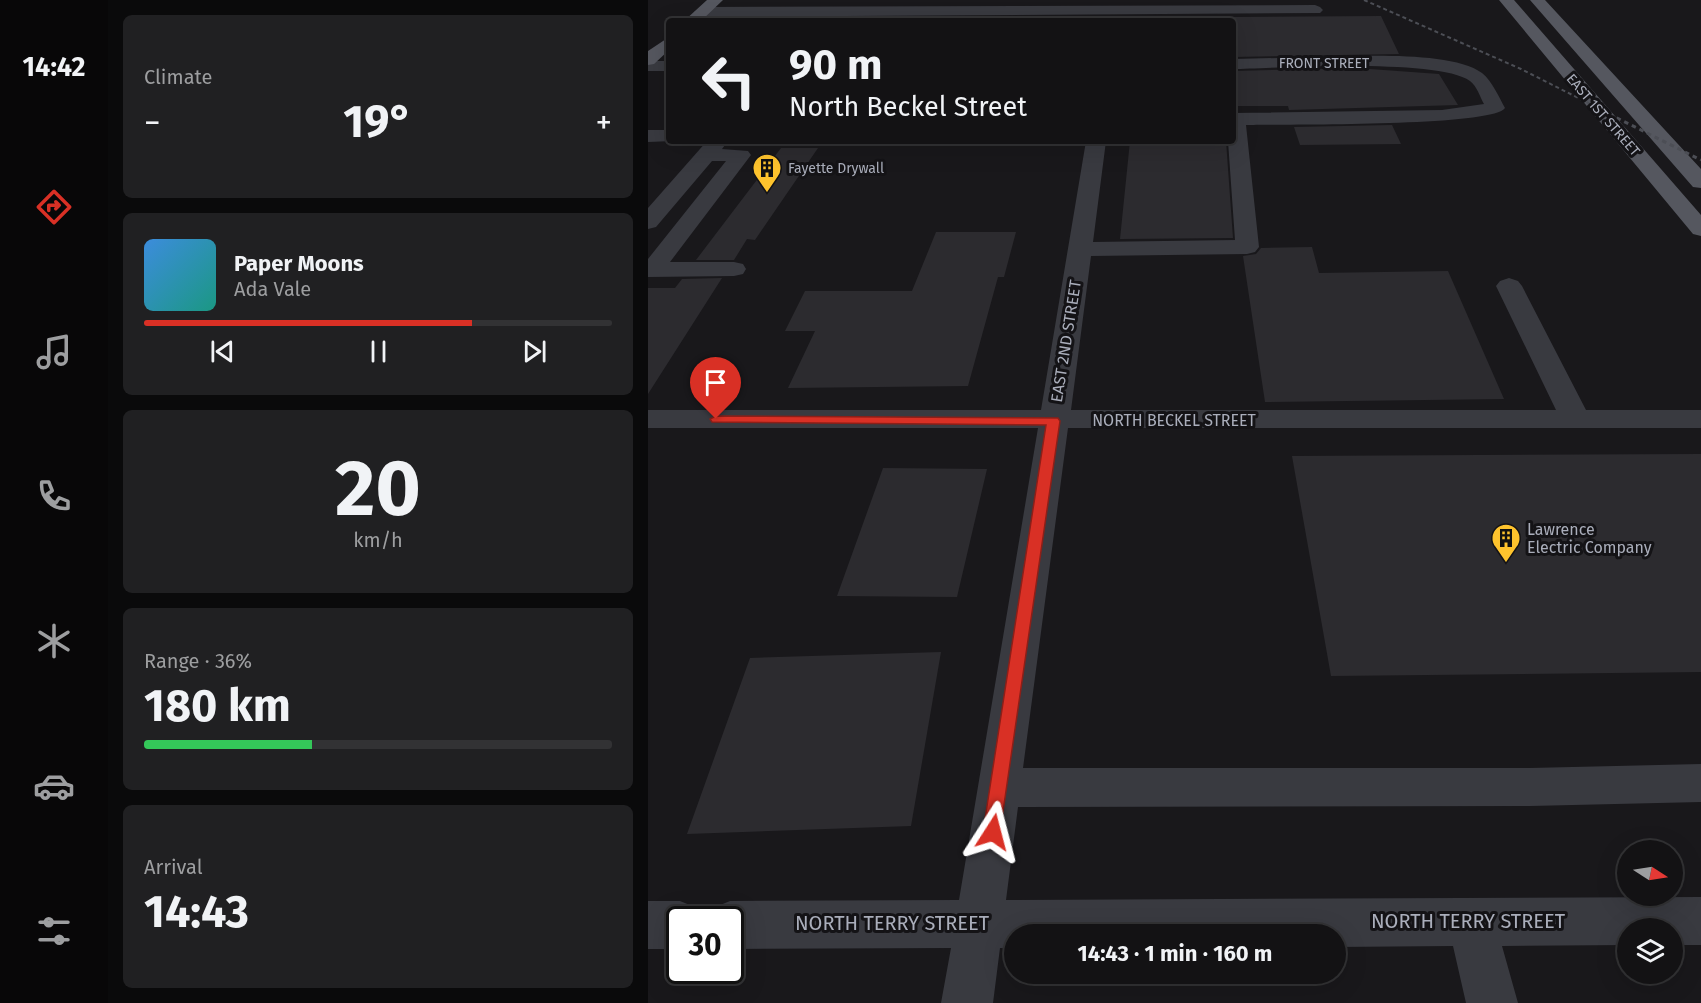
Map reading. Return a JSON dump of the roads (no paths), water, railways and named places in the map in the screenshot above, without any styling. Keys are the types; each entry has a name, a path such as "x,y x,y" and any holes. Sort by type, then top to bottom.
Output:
{"main road":[{"path":"697,17 716,0"},
{"name":"EAST 1ST STREET","path":"1506,0 1701,228"},
{"name":"EAST 1ST STREET","path":"1546,4 1701,182"},
{"path":"648,60 666,45"}],"street":[{"path":"822,12 834,0"},
{"path":"697,17 914,6 1113,11 1315,10"},
{"name":"FRONT STREET","path":"1236,64 1416,63 1452,67 1476,76 1496,108 1442,116 1236,119"},
{"path":"648,66 666,66"},
{"path":"1080,249 1247,247 1236,130"},
{"name":"EAST 2ND STREET","path":"967,1003 1096,144"},
{"path":"648,222 712,148 741,155 650,270"},
{"path":"648,196 671,195"},
{"path":"650,270 734,269"},
{"path":"1509,286 1576,419"},
{"name":"NORTH BECKEL STREET","path":"648,419 1053,421 1701,419"},
{"path":"1000,788 1530,787 1701,783"},
{"path":"1471,921 1492,1003"},
{"name":"NORTH TERRY STREET","path":"744,925 978,922 1701,921"},
{"path":"648,925 666,925"}],"railway":[{"path":"1364,0 1521,69 1612,115"},
{"path":"1609,114 1701,160"}],"place":[{"name":"Fayette Drywall","path":"767,194"},
{"name":"Lawrence Electric Company","path":"1506,564"}]}
